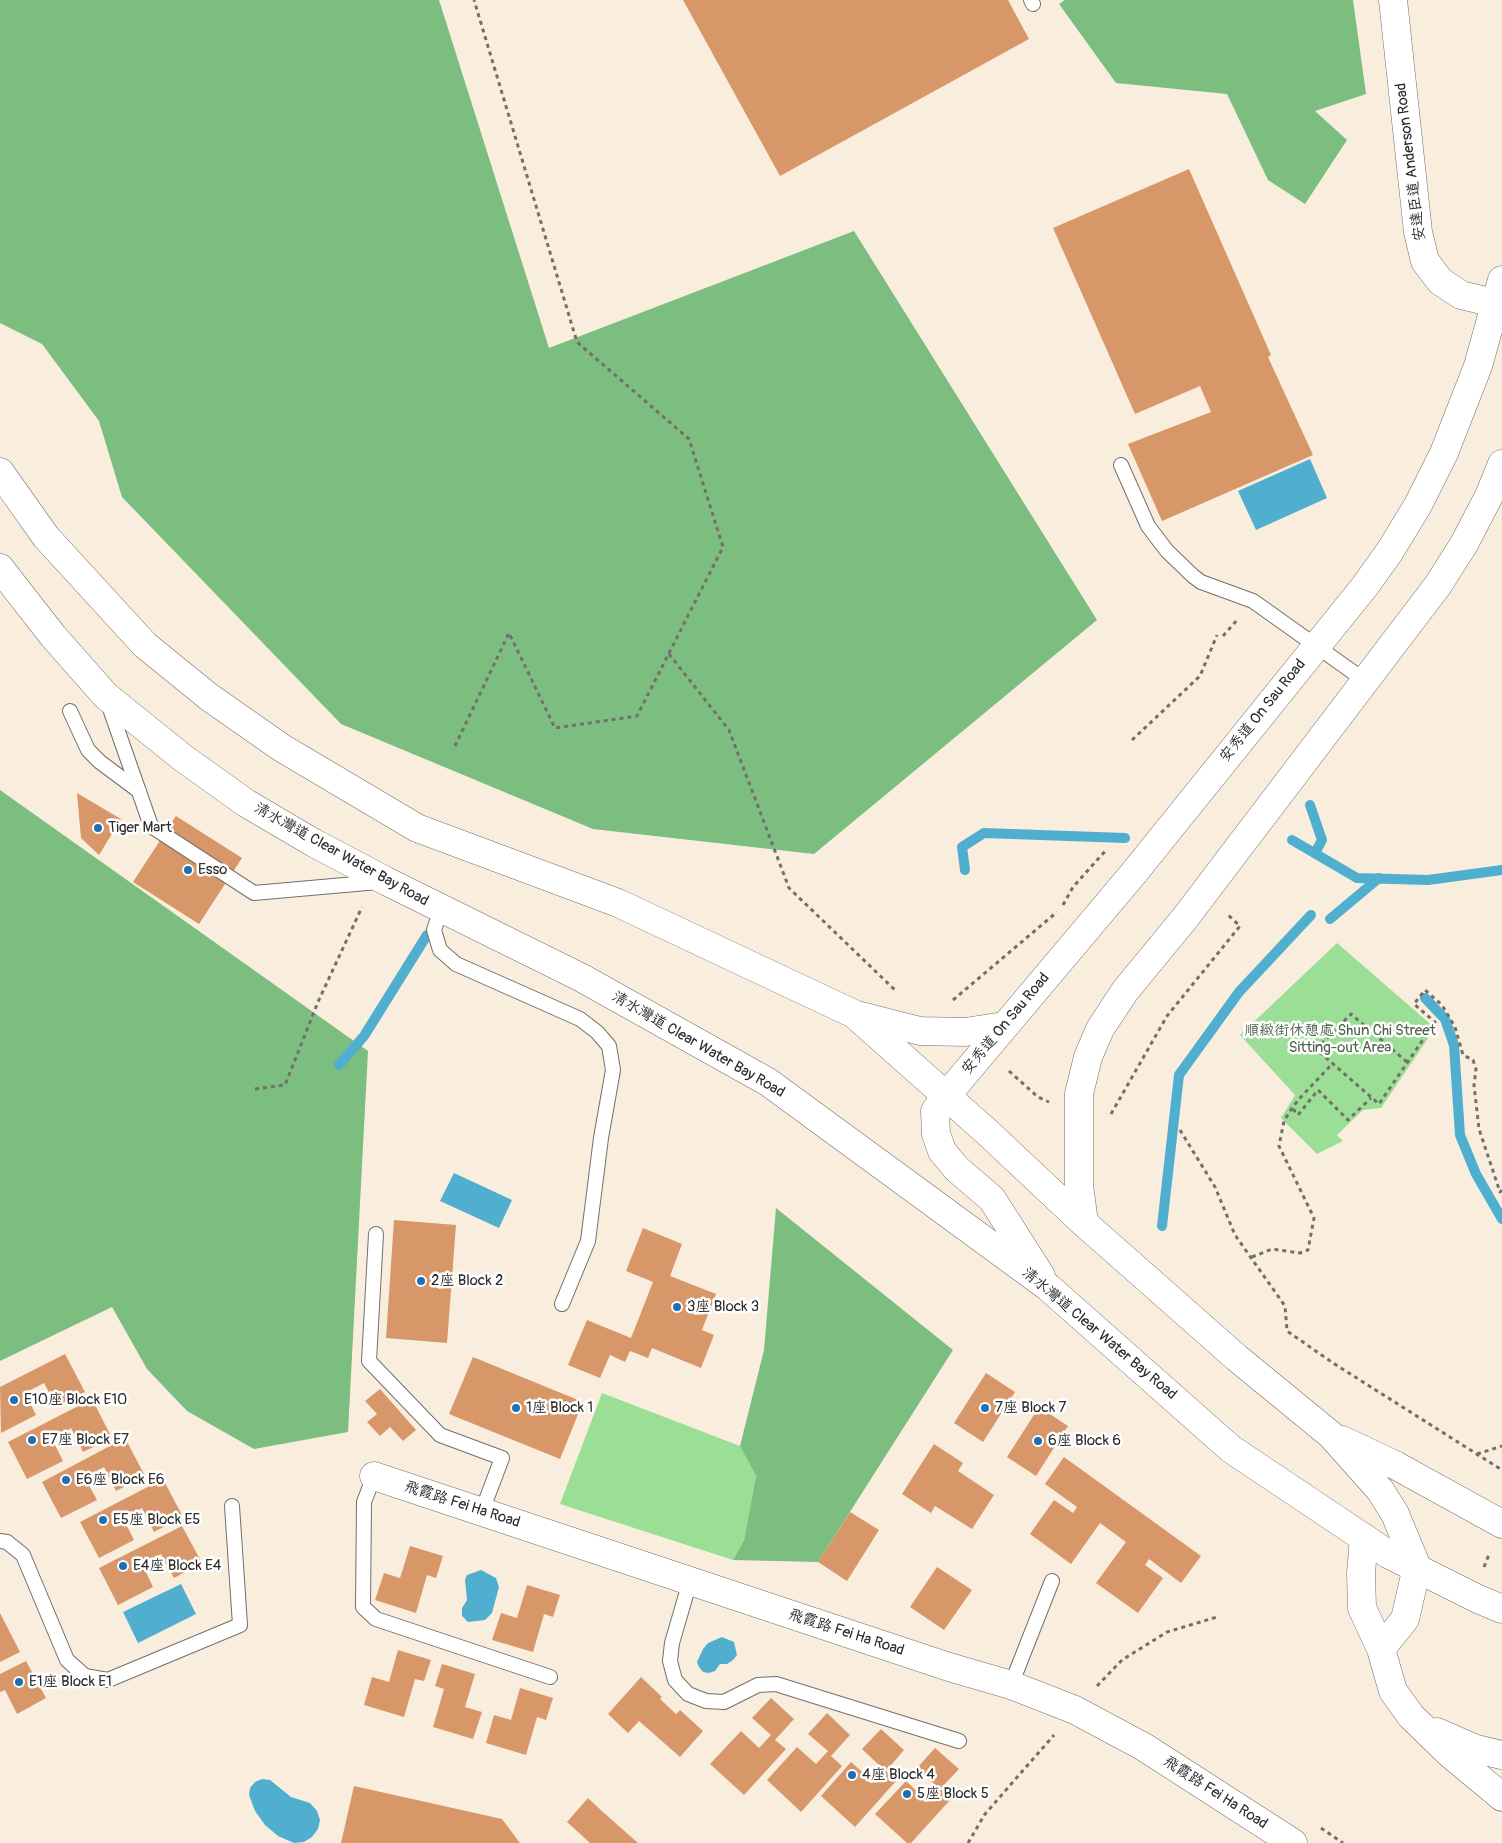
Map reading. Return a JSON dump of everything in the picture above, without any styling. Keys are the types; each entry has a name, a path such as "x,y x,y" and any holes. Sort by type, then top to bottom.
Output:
{"main road":[{"name":"安達臣道 Anderson Road","path":"1393,0 1421,249 1432,272 1440,281 1461,295 1500,296"},
{"name":"安秀道 On Sau Road","path":"1048,1287 992,1199 957,1169 942,1151 936,1134 935,1111 1004,1026 1133,874 1390,551 1418,505 1444,453 1478,366 1500,296"},
{"path":"1084,1223 1079,1185 1079,1094 1088,1057 1100,1029 1124,991 1185,918 1364,680 1408,625 1448,568 1489,496 1502,464"},
{"path":"0,472 46,537 145,645 209,697 282,748 417,828 618,904 854,1014 920,1031 965,1032 1004,1026"},
{"name":"清水灣道 Clear Water Bay Road","path":"0,568 54,636 106,696 183,758 246,803 314,843 386,881 582,978 768,1082 1048,1287 1231,1449 1388,1554 1502,1609"},
{"path":"854,1014 1084,1223 1237,1358 1331,1436 1380,1490 1395,1514 1417,1568 1405,1619 1381,1649"},
{"path":"1331,1436 1395,1464 1502,1524"},
{"name":"飛霞路 Fei Ha Road","path":"374,1476 949,1667 1011,1685 1075,1710 1144,1747 1293,1843"},
{"path":"1364,1538 1361,1573 1362,1608 1381,1649 1393,1691 1403,1708 1420,1725 1449,1753 1502,1797"},
{"path":"1420,1725 1476,1749 1502,1755"}],"lane":[{"path":"1121,465 1148,526 1167,550 1201,582 1253,600 1317,644 1364,680"},
{"path":"106,696 151,826 254,893 386,881"},
{"path":"70,711 88,750 100,762 139,791"},
{"path":"441,909 434,930 440,950 456,964 580,1019 597,1032 609,1046 613,1070 601,1138 588,1241 562,1304"},
{"path":"376,1234 369,1361 440,1435 502,1458 482,1511"},
{"path":"374,1476 364,1502 363,1607 376,1619 550,1677"},
{"path":"0,1541 6,1542 23,1555 67,1660 85,1676 108,1680 240,1625 232,1506"},
{"path":"690,1581 672,1642 670,1661 675,1680 688,1694 706,1702 724,1702 758,1685 776,1684 958,1741"},
{"path":"1011,1685 1052,1582"}],"path":[{"path":"455,746 509,633 555,728 637,716 724,547 689,439 577,342 474,0"},
{"path":"1132,740 1200,676 1217,635"},
{"path":"669,654 728,730 789,888 904,998"},
{"path":"946,1000 953,1000 1061,909 1073,888 1107,849"},
{"path":"255,1089 285,1085 318,1002 365,901"},
{"path":"1108,1120 1167,1016 1240,926 1228,915"},
{"path":"1407,1062 1351,1014 1316,1050 1378,1104 1435,1022 1414,1004 1425,990 1442,1005 1455,1027 1463,1055 1473,1060 1476,1069 1474,1084 1479,1129 1500,1192 1502,1190"},
{"path":"985,1049 1038,1096 1078,1116"},
{"path":"1252,1256 1272,1249 1300,1253 1308,1250 1314,1218 1279,1146 1284,1121 1292,1108 1332,1064"},
{"path":"1292,1108 1298,1115 1318,1090 1348,1120 1371,1098"},
{"path":"1180,1130 1215,1187 1235,1235 1252,1256 1286,1306 1287,1331 1333,1363 1502,1470"},
{"path":"1477,1454 1502,1446"},
{"path":"1097,1686 1122,1660 1167,1632 1217,1617"},
{"path":"968,1843 984,1814 1055,1735"}],"green space":[{"path":"0,0 439,0 549,348 854,231 1097,620 814,854 593,829 341,724 122,497 99,421 42,344 0,323"},
{"path":"1065,0 1353,0 1366,94 1315,111 1347,140 1305,204 1268,180 1227,94 1116,83 1059,4"},
{"path":"0,790 368,1051 348,1432 254,1449 187,1411 147,1369 112,1307 0,1361"},
{"name":"順緻街休憩處 Shun Chi Street Sitting-out Area","path":"1337,943 1435,1028 1381,1108 1363,1110 1337,1135 1343,1141 1317,1154 1281,1118 1295,1095 1240,1035"},
{"path":"776,1208 953,1350 818,1562 733,1560 744,1540 756,1476 740,1446 764,1350"},
{"path":"602,1393 740,1446 756,1476 744,1540 733,1560 560,1504"}],"water":[{"path":"1310,459 1327,498 1256,530 1238,491"},
{"path":"454,1173 512,1200 499,1228 440,1201"},
{"path":"481,1570 496,1578 499,1587 492,1613 485,1620 468,1622 462,1616 462,1608 467,1600 465,1580 467,1575"},
{"path":"181,1584 196,1614 138,1643 123,1612"},
{"path":"722,1637 734,1642 737,1655 727,1664 720,1664 715,1671 703,1672 697,1662 703,1649 708,1643"},
{"path":"262,1779 270,1780 291,1797 310,1803 317,1811 320,1820 318,1829 312,1837 304,1842 294,1843 278,1836 265,1825 255,1811 249,1795 250,1788 255,1782"}],"building":[{"path":"683,0 1008,0 1029,39 780,176"},
{"path":"1189,169 1271,355 1268,357 1313,455 1162,521 1128,444 1211,412 1200,386 1135,414 1053,228"},
{"name":"Tiger Mart","path":"77,793 121,819 99,855 81,838"},
{"name":"Esso","path":"176,816 242,858 199,924 133,882"},
{"name":"2座 Block 2","path":"394,1220 456,1225 447,1343 386,1338"},
{"name":"3座 Block 3","path":"643,1228 682,1244 670,1276 716,1294 702,1330 714,1335 701,1368 652,1348 648,1358 630,1351 625,1362 610,1355 600,1378 568,1365 587,1320 631,1338 653,1282 626,1271"},
{"name":"E10座 Block E10","path":"65,1354 85,1392 56,1406 44,1383 25,1393 36,1415 1,1433 0,1387"},
{"name":"1座 Block 1","path":"473,1357 583,1402 560,1459 449,1414"},
{"name":"7座 Block 7","path":"986,1373 1015,1392 983,1442 954,1423"},
{"path":"380,1389 416,1430 403,1441 390,1427 380,1436 367,1422 377,1414 365,1401"},
{"name":"E7座 Block E7","path":"92,1399 112,1438 83,1452 71,1428 52,1439 63,1461 27,1479 8,1442"},
{"name":"6座 Block 6","path":"1039,1407 1068,1426 1036,1476 1007,1457"},
{"name":"E6座 Block E6","path":"125,1438 145,1476 116,1491 104,1467 85,1478 97,1500 61,1518 42,1482"},
{"path":"934,1444 963,1463 958,1471 994,1495 972,1529 935,1506 931,1513 902,1494"},
{"path":"1064,1457 1201,1556 1181,1583 1149,1559 1145,1565 1163,1578 1138,1613 1096,1583 1126,1542 1100,1523 1071,1564 1030,1534 1054,1500 1073,1513 1077,1507 1045,1484"},
{"name":"E5座 Block E5","path":"163,1479 183,1517 154,1532 142,1508 123,1518 134,1540 99,1558 80,1522"},
{"path":"850,1512 879,1530 847,1581 818,1562"},
{"name":"E4座 Block E4","path":"182,1526 202,1563 174,1578 161,1554 142,1564 153,1587 118,1605 99,1568"},
{"path":"410,1546 443,1556 436,1578 427,1575 416,1613 375,1600 384,1573 400,1578"},
{"path":"937,1567 972,1590 944,1630 910,1607"},
{"path":"527,1585 560,1595 553,1617 544,1614 533,1652 492,1640 501,1613 517,1618"},
{"path":"0,1613 20,1652 0,1662"},
{"path":"398,1650 431,1660 424,1681 415,1679 404,1717 364,1705 372,1677 389,1682"},
{"name":"E1座 Block E1","path":"26,1661 46,1698 17,1714 5,1690 0,1692 0,1674"},
{"path":"442,1664 475,1674 465,1707 482,1712 473,1739 433,1727 444,1689 435,1686"},
{"path":"641,1677 662,1697 660,1699 676,1714 680,1710 703,1731 680,1757 639,1721 628,1733 608,1714"},
{"path":"520,1688 553,1698 546,1720 537,1717 526,1755 486,1743 494,1715 511,1720"},
{"path":"771,1698 794,1719 775,1740 786,1749 744,1795 710,1764 741,1731 759,1748 771,1735 752,1718"},
{"path":"827,1713 850,1735 831,1756 842,1766 801,1812 767,1780 797,1747 816,1764 828,1751 808,1734"},
{"name":"4座 Block 4","path":"881,1729 904,1750 886,1771 896,1781 855,1827 821,1796 851,1762 870,1779 881,1767 862,1749"},
{"name":"5座 Block 5","path":"935,1748 959,1769 940,1789 951,1799 911,1843 907,1843 875,1814 906,1781 924,1798 935,1785 917,1768"},
{"path":"354,1786 502,1819 520,1843 341,1843"},
{"path":"588,1798 638,1843 590,1843 567,1822"}],"waterway":[{"path":"1310,805 1322,840 1315,853"},
{"path":"965,870 962,847 984,833 1125,838"},
{"path":"1292,840 1357,878 1428,880 1502,870"},
{"path":"1330,919 1379,878"},
{"path":"1162,1226 1179,1075 1239,992 1311,915"},
{"path":"339,1065 364,1036 427,935"},
{"path":"1425,998 1445,1019 1454,1045 1460,1135 1476,1174 1502,1219"}],"place":[{"name":"Tiger Mart","path":"98,828"},
{"name":"Esso","path":"188,870"},
{"name":"2座 Block 2","path":"421,1281"},
{"name":"3座 Block 3","path":"677,1307"},
{"name":"E10座 Block E10","path":"14,1400"},
{"name":"1座 Block 1","path":"516,1408"},
{"name":"7座 Block 7","path":"985,1408"},
{"name":"E7座 Block E7","path":"32,1440"},
{"name":"6座 Block 6","path":"1038,1441"},
{"name":"E6座 Block E6","path":"66,1480"},
{"name":"E5座 Block E5","path":"103,1520"},
{"name":"E4座 Block E4","path":"123,1566"},
{"name":"E1座 Block E1","path":"19,1682"},
{"name":"4座 Block 4","path":"852,1775"},
{"name":"5座 Block 5","path":"907,1794"}]}
